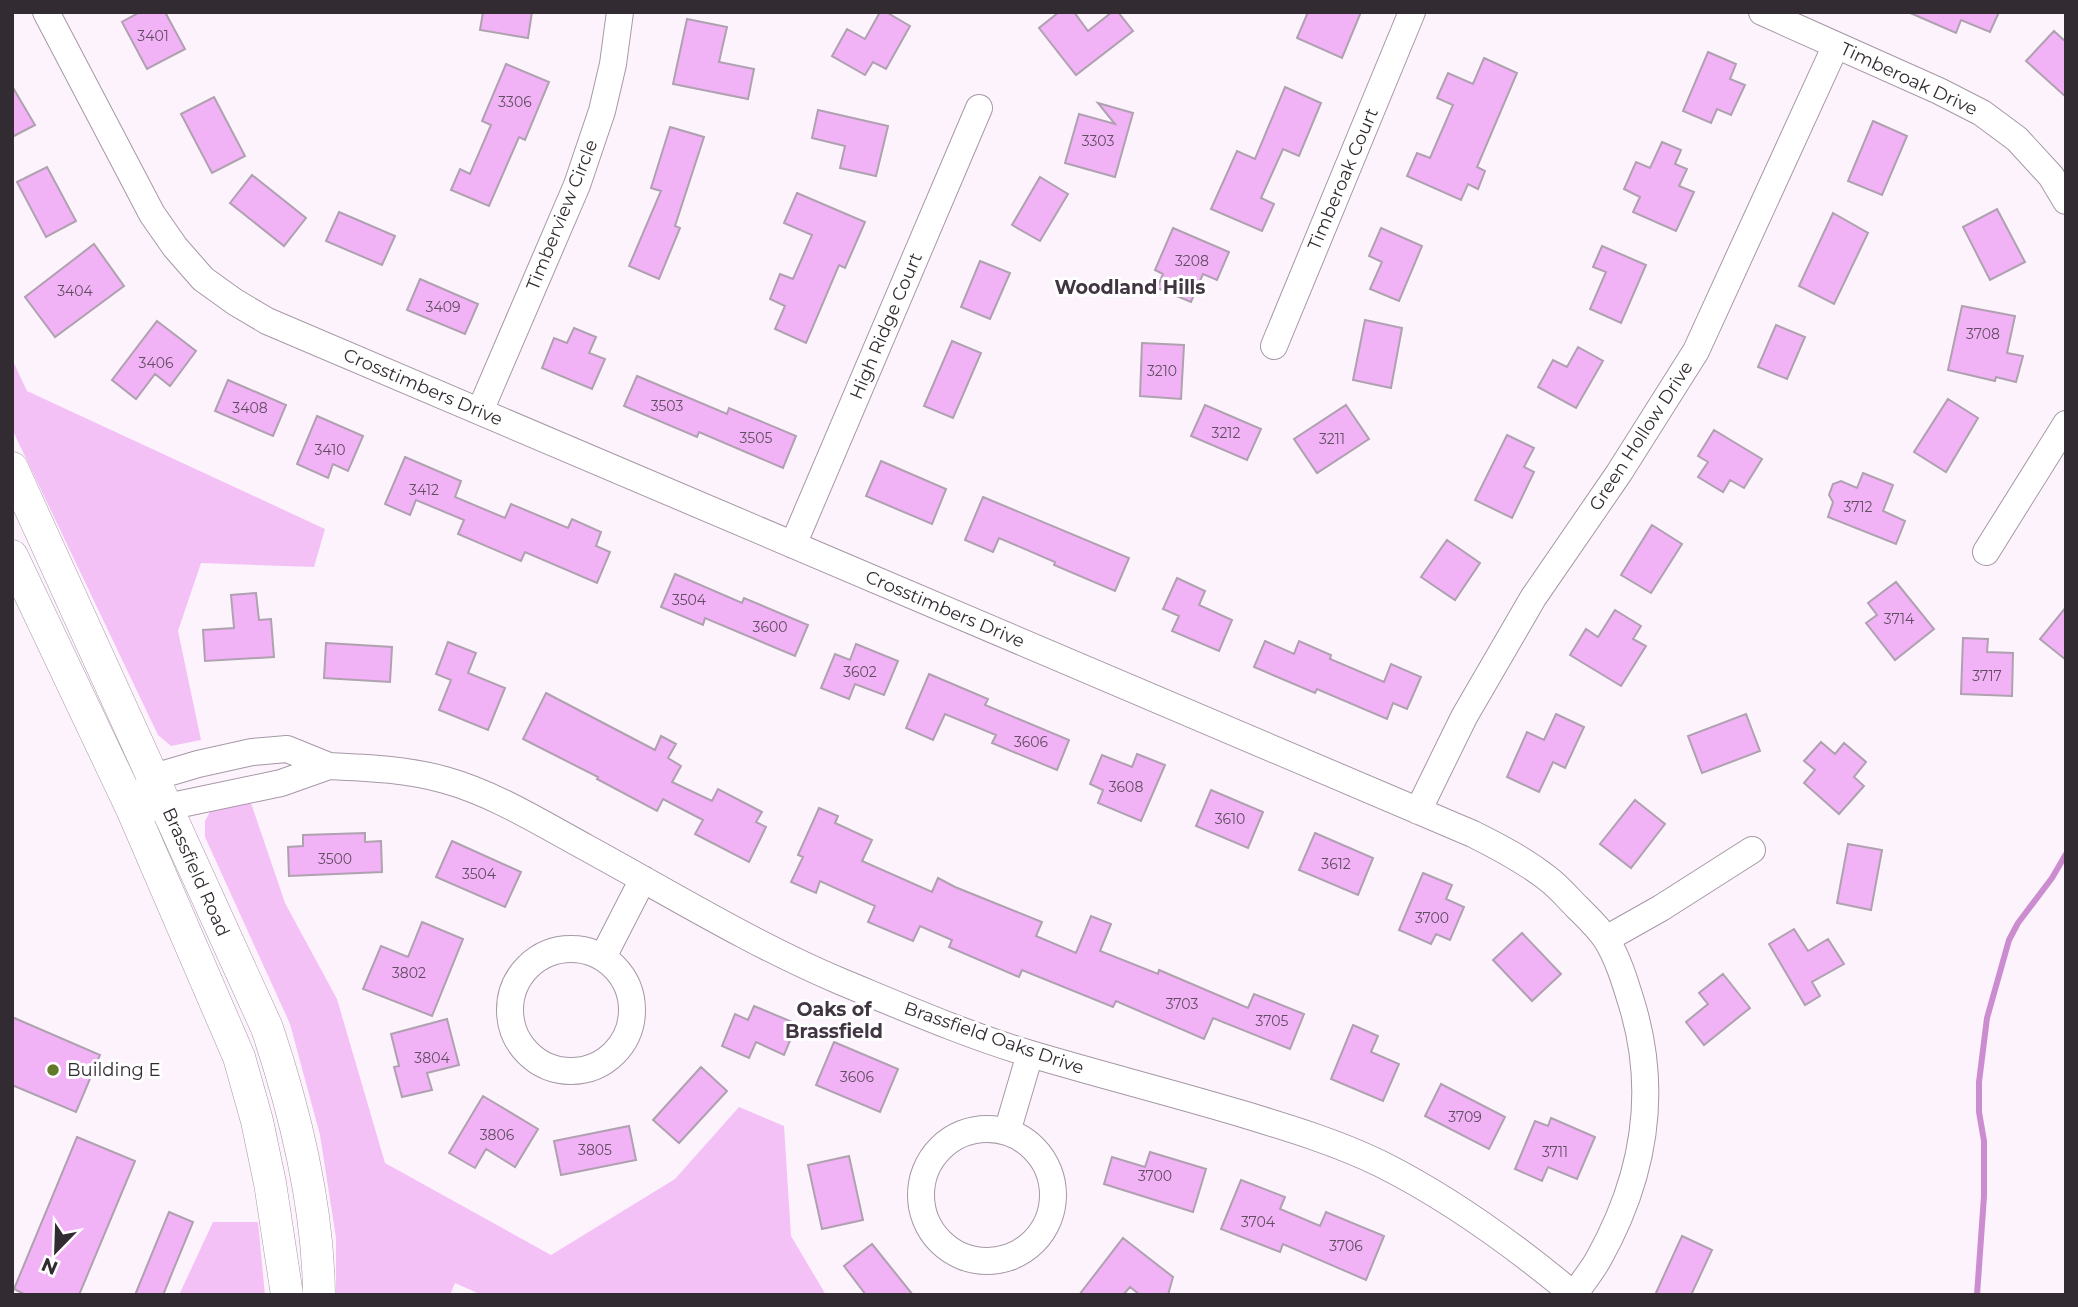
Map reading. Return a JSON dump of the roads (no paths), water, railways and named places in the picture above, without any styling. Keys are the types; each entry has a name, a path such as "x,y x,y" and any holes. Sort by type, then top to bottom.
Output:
{"street":[{"name":"Crosstimbers Drive","path":"46,12 152,214 203,279 267,321 1473,834 1510,853 1547,878 1590,919 1606,939 1626,982 1638,1024 1647,1081 1641,1150 1633,1181 1616,1225 1597,1262 1574,1295"},
{"name":"Timberview Circle","path":"480,411 577,185 603,111 620,12"},
{"name":"Timberoak Court","path":"1274,345 1412,12"},
{"name":"Timberoak Drive","path":"1762,12 1983,113 2017,139 2051,176 2066,201"},
{"name":"Green Hollow Drive","path":"1418,811 1464,717 1534,598 1619,473 1696,351 1836,45"},
{"name":"High Ridge Court","path":"793,545 979,108"},
{"path":"1986,552 2066,424"},
{"name":"Brassfield Road","path":"12,468 267,1028 288,1092 308,1179 319,1295"},
{"name":"Brassfield Road","path":"12,556 132,809 239,1057 257,1121 270,1184 287,1295"},
{"name":"Brassfield Oaks Drive","path":"154,777 252,752 287,749 329,766 394,769 446,780 526,814 747,936 837,979 933,1019 1030,1054 1298,1131 1380,1164 1487,1227 1574,1295"},
{"name":"Brassfield Oaks Drive","path":"132,809 167,807 281,783 329,766"},
{"path":"132,809 154,777"},
{"path":"1606,939 1661,908 1752,850"},
{"path":"603,957 643,879"},
{"path":"576,949 603,957 622,976 628,988 632,1014 625,1040 617,1050 595,1066 569,1070 543,1063 532,1056 515,1034 510,1006 518,980 526,968 549,953 562,950 576,949"},
{"path":"1007,1132 1030,1054"},
{"path":"985,1129 1007,1132 1024,1141 1038,1154 1048,1171 1053,1190 1052,1209 1045,1227 1033,1242 1018,1254 999,1261 980,1261 959,1256 940,1243 928,1225 921,1204 922,1182 930,1161 944,1145 963,1133 985,1129"}],"waterway":[{"path":"1977,1295 1984,1196 1984,1141 1979,1112 1979,1082 1987,1018 2009,940 2066,854"}],"place":[{"name":"Building E","path":"53,1070"}],"district":[{"name":"Woodland Hills","path":"1130,287"},
{"name":"Oaks of Brassfield","path":"834,1020"}]}
